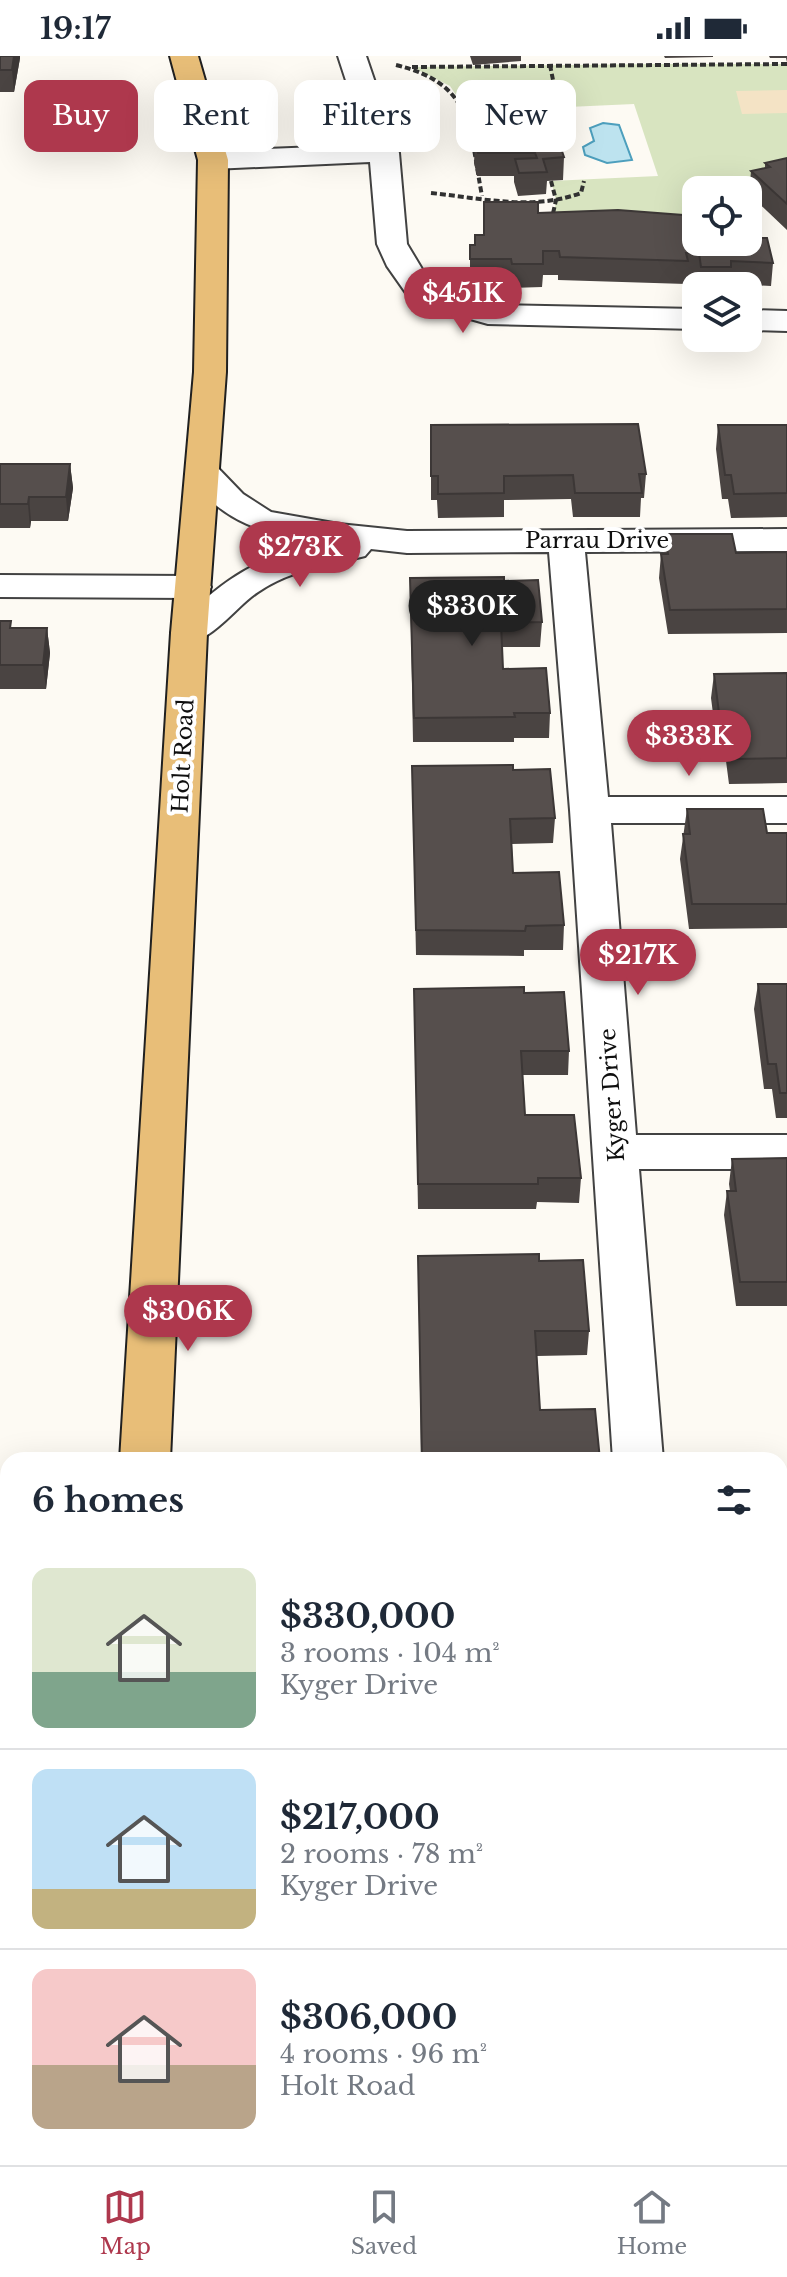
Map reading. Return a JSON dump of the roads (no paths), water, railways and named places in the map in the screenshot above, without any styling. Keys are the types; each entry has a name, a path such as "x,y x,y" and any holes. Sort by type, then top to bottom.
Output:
{"main road":[{"name":"Holt Road","path":"145,1452 189,633 210,372 213,160 184,56"}],"street":[{"path":"352,57 384,153 392,244 402,266 417,286 442,301 488,314 682,319"},
{"path":"213,160 384,153"},
{"path":"762,320 787,321"},
{"name":"Parrau Drive","path":"204,473 231,501 259,519 295,529 407,542"},
{"name":"Kyger Drive","path":"566,540 590,810 637,1452"},
{"name":"Parrau Drive","path":"189,633 233,591 267,569 337,551 407,542 787,540"},
{"path":"0,586 193,587"},
{"path":"590,810 787,810"},
{"path":"616,1152 787,1152"}],"water":[{"path":"603,123 619,125 632,160 607,163 585,155 583,147 594,141 590,128"}]}
